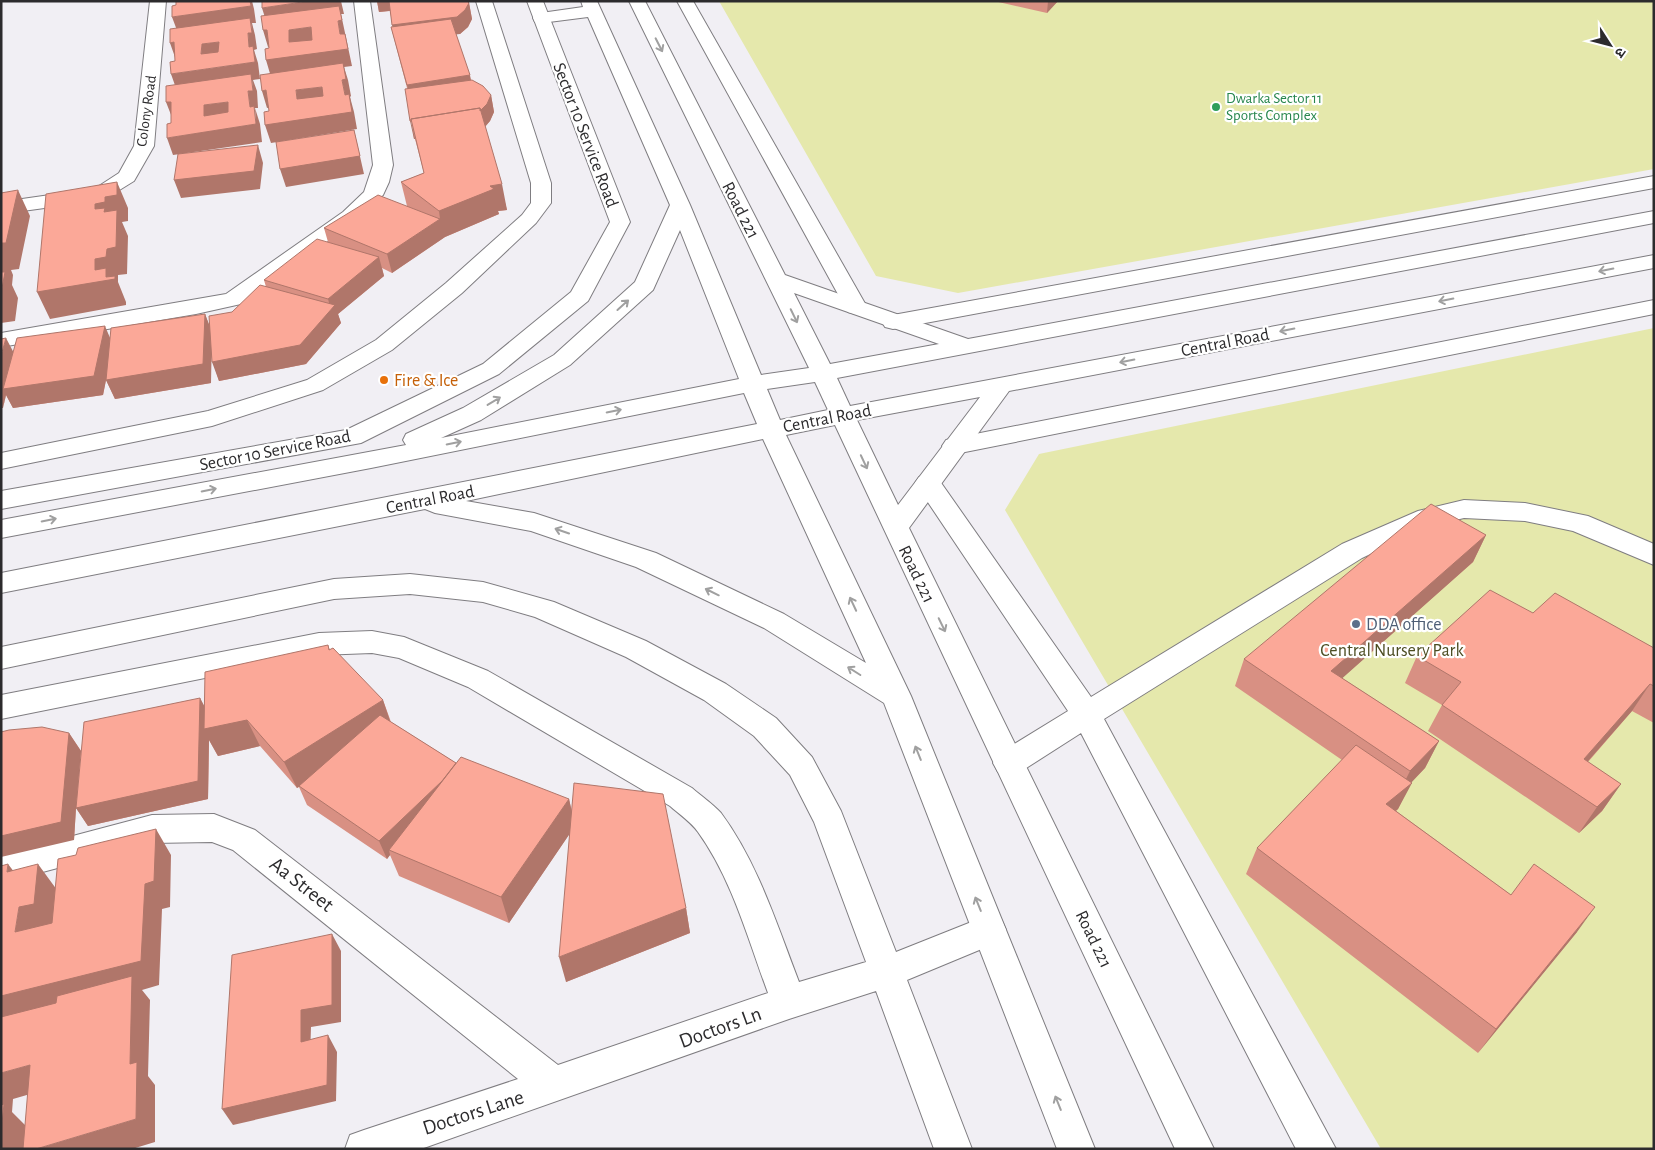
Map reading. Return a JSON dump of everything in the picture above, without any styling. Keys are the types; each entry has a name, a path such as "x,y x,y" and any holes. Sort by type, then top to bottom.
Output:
{"street":[{"name":"Colony Road","path":"1,208 88,196 106,190 127,177 144,146 158,1"},
{"path":"1,340 233,299 356,210 373,195 379,182 383,165 362,1"},
{"path":"1,461 212,418 315,385 384,345 454,288 529,219 541,203 541,183 484,1"},
{"name":"Road 221","path":"637,1 823,373 895,527 1195,1149"},
{"path":"685,1 856,307"},
{"path":"538,10 591,6 680,205 771,429 896,696 1076,1149"},
{"name":"Sector 10 Service Road","path":"1,500 352,437 491,369 580,296 620,222 538,10"},
{"path":"892,322 1654,182"},
{"path":"370,460 472,414 562,360 644,285 680,205"},
{"path":"1,529 370,460 752,384 968,346 1654,216"},
{"name":"Central Road","path":"1,583 420,501 771,429 1654,260"},
{"path":"776,279 856,307 892,322 968,346"},
{"path":"955,446 1654,307"},
{"path":"895,527 1001,385"},
{"path":"928,483 1086,715 1317,1149"},
{"path":"420,501 534,522 646,560 774,621 896,696"},
{"path":"1009,763 1352,551 1418,520 1464,509 1525,512 1579,523 1654,555"},
{"path":"1,658 334,589 410,584 483,592 544,609 636,649 715,692 765,727 801,766 830,821 953,1149"},
{"path":"1,707 319,644 372,642 404,648 478,679 681,797 708,821 728,851 742,879 789,1002"},
{"name":"Aa Street","path":"1,869 152,829 214,828 244,840 316,895 554,1086"},
{"name":"Doctors Ln","path":"554,1086 789,1002 887,972 989,930"},
{"name":"Doctors Lane","path":"364,1149 554,1086"}],"green space":[{"name":"Dwarka Sector 11 Sports Complex","path":"719,1 1654,1 1654,169 958,293 876,276"},
{"name":"Central Nursery Park","path":"1654,328 1654,1149 1381,1149 1005,510 1039,454"}],"building":[{"path":"176,1 250,1 251,6 172,17 172,6 176,5"},
{"path":"262,1 309,1 262,8"},
{"path":"389,1 467,1 469,3 465,10 457,17 392,25"},
{"path":"339,6 342,20 338,21 340,34 345,34 348,49 266,60 265,49 269,48 267,30 263,30 261,16","holes":["311,27 312,40 289,42 289,30"]},
{"path":"250,18 252,33 248,33 249,47 253,46 255,62 171,74 170,62 175,61 174,42 170,43 170,29","holes":["219,42 218,52 201,54 202,44"]},
{"path":"451,19 470,75 407,85 391,27"},
{"path":"343,63 346,79 342,80 345,95 349,94 352,112 265,125 264,112 269,111 266,90 262,91 260,75","holes":["322,87 323,96 297,99 296,90"]},
{"path":"251,74 253,91 248,91 250,107 254,106 256,124 167,138 167,124 171,123 171,102 166,102 166,86","holes":["228,102 228,112 204,116 204,105"]},
{"path":"472,80 483,86 491,95 487,104 480,111 480,108 411,119 410,121 405,89"},
{"path":"480,108 502,184 490,186 494,189 439,211 401,182 424,173 411,119"},
{"path":"354,130 360,156 280,169 276,142"},
{"path":"258,145 254,171 174,180 178,154"},
{"path":"117,182 117,195 105,197 105,202 95,204 95,209 105,208 104,212 117,210 116,247 107,249 106,257 95,259 95,270 106,268 106,277 115,276 115,279 37,292 46,194"},
{"path":"18,190 6,243 1,243 1,193"},
{"path":"378,195 440,219 387,254 324,228"},
{"path":"317,239 379,257 328,299 264,280"},
{"path":"1,272 5,272 1,294"},
{"path":"260,285 335,305 300,345 212,362 209,316 232,312"},
{"path":"205,314 203,364 106,380 111,328"},
{"path":"105,326 94,376 3,389 17,338"},
{"path":"6,338 1,356 1,339"},
{"path":"1431,504 1486,535 1331,671 1439,741 1410,771 1244,659"},
{"path":"1490,590 1533,613 1555,593 1654,648 1654,686 1650,684 1584,759 1621,784 1597,807 1442,705 1461,682 1417,656"},
{"path":"328,645 329,650 333,648 383,700 284,762 247,720 204,729 205,672"},
{"path":"200,698 198,781 76,808 84,722"},
{"path":"380,715 456,763 442,781 379,841 299,786"},
{"path":"42,727 69,733 61,822 1,836 1,732"},
{"path":"1356,745 1412,783 1386,804 1511,895 1534,864 1595,907 1496,1029 1257,848"},
{"path":"461,757 569,799 501,897 389,850"},
{"path":"574,783 663,794 686,908 559,957"},
{"path":"156,829 154,881 145,884 141,961 1,996 1,866 8,864 7,872 38,864 34,904 19,907 15,932 52,923 58,859 76,855 78,848"},
{"path":"332,934 332,1005 301,1010 301,1042 328,1035 327,1085 222,1109 232,955"},
{"path":"132,976 130,1064 137,1062 136,1119 36,1149 23,1149 30,1065 1,1073 1,1017 56,1003 57,996"},
{"path":"4,1104 1,1133 1,1105"}],"place":[{"name":"Dwarka Sector 11 Sports Complex","path":"1216,107"},
{"name":"Fire & Ice","path":"384,380"},
{"name":"DDA office","path":"1356,624"}]}
